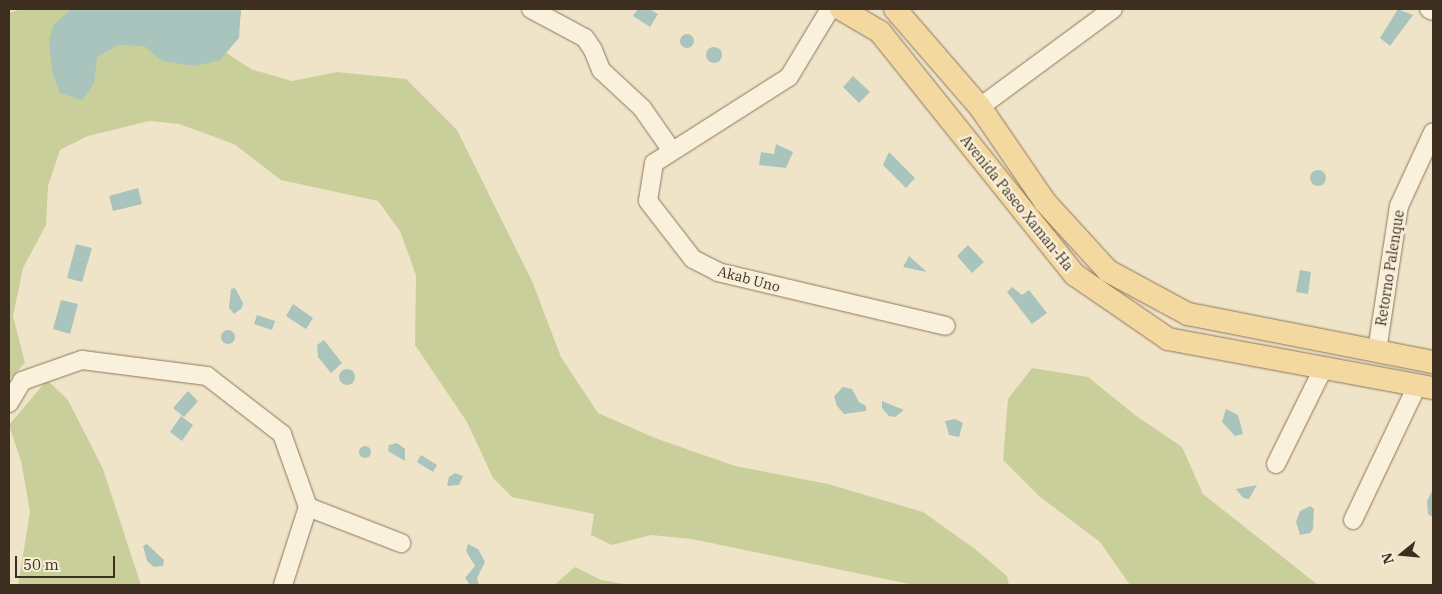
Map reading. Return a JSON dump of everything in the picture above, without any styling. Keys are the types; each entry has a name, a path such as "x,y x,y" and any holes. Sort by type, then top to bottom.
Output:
{"main road":[{"name":"Avenida Paseo Xaman-Ha","path":"841,9 880,32 1075,275 1168,339 1428,387"},
{"name":"Avenida Paseo Xaman-Ha","path":"895,9 980,108 1045,202 1108,271 1188,314 1433,362"},
{"path":"921,83 943,64"},
{"path":"1002,184 1021,168"},
{"path":"1299,363 1303,337"}],"street":[{"path":"531,9 585,38 594,50 601,70 642,108 672,151"},
{"name":"Akab Uno","path":"830,9 788,77 654,163 648,201 692,259 718,272 946,326"},
{"path":"980,108 1113,9"},
{"name":"Retorno Palenque","path":"1377,351 1399,206 1433,132"},
{"path":"9,403 22,381 82,360 207,376 282,434 308,507 283,585"},
{"path":"1276,464 1320,375 1327,369"},
{"path":"1353,520 1428,387"},
{"path":"308,507 401,544"}],"green space":[{"path":"21,9 241,9 241,15 225,52 251,69 292,81 337,72 406,79 457,130 532,281 561,357 598,413 655,438 735,466 828,484 923,512 975,549 1007,576 1009,585 914,585 692,539 651,535 612,545 591,535 594,514 512,497 493,478 467,422 415,345 416,275 400,231 378,201 281,180 234,144 179,124 149,121 88,136 60,150 48,186 46,225 23,268 13,316 25,363 9,380 9,13"},
{"path":"1032,368 1088,377 1135,415 1182,447 1203,494 1318,585 1130,585 1100,542 1039,496 1003,460 1008,399"},
{"path":"47,380 68,400 103,469 141,585 18,585 30,512 21,461 9,425"},
{"path":"575,567 601,580 630,585 554,585"}],"water":[{"path":"72,9 241,9 239,38 220,60 195,66 162,61 144,46 118,45 97,57 94,84 82,100 60,93 52,71 49,41 54,24"},
{"path":"638,9 649,9 658,14 650,27 633,16"},
{"path":"1398,9 1413,15 1390,46 1380,38"},
{"path":"687,34 692,36 694,41 692,46 687,48 682,46 680,41 682,36"},
{"path":"714,47 722,55 714,63 706,55"},
{"path":"853,76 870,92 859,103 843,87"},
{"path":"776,144 793,152 786,168 759,165 761,152 774,154"},
{"path":"889,152 915,178 906,188 883,165"},
{"path":"1318,170 1326,178 1318,186 1310,178"},
{"path":"138,188 142,204 113,211 109,196"},
{"path":"76,244 92,248 82,282 67,278"},
{"path":"968,245 984,262 972,273 957,256"},
{"path":"909,256 927,272 903,267"},
{"path":"1300,270 1311,272 1308,294 1296,292"},
{"path":"1012,287 1022,295 1029,290 1047,313 1032,324 1007,292"},
{"path":"235,288 243,303 242,308 234,314 229,308 231,289"},
{"path":"61,300 78,304 70,334 53,329"},
{"path":"293,304 313,318 306,329 286,316"},
{"path":"257,315 275,321 272,330 254,324"},
{"path":"225,330 231,330 235,337 231,344 225,344 221,340 221,334"},
{"path":"324,340 342,363 331,373 318,357 317,345"},
{"path":"347,369 353,371 355,377 353,383 347,385 341,383 339,377 341,371"},
{"path":"843,387 852,389 859,402 866,406 866,411 844,414 837,406 834,396"},
{"path":"188,391 198,401 184,417 173,408"},
{"path":"882,401 904,410 895,417 889,416 882,408"},
{"path":"1226,409 1238,415 1243,434 1235,436 1222,422"},
{"path":"181,416 193,425 182,441 170,432"},
{"path":"955,419 963,423 959,437 949,435 945,421"},
{"path":"397,443 405,449 405,461 388,451 389,445"},
{"path":"365,446 371,452 365,458 359,452"},
{"path":"421,455 437,465 433,472 417,462"},
{"path":"455,473 463,476 459,485 447,486 449,477"},
{"path":"1257,485 1249,499 1243,498 1236,489"},
{"path":"1433,489 1433,517 1428,514 1427,501"},
{"path":"1310,506 1314,509 1313,529 1310,533 1300,535 1296,522 1300,511"},
{"path":"147,544 164,560 163,566 154,567 147,561 143,546"},
{"path":"468,544 478,549 485,562 477,578 479,585 470,585 465,578 475,566 466,551"}]}
